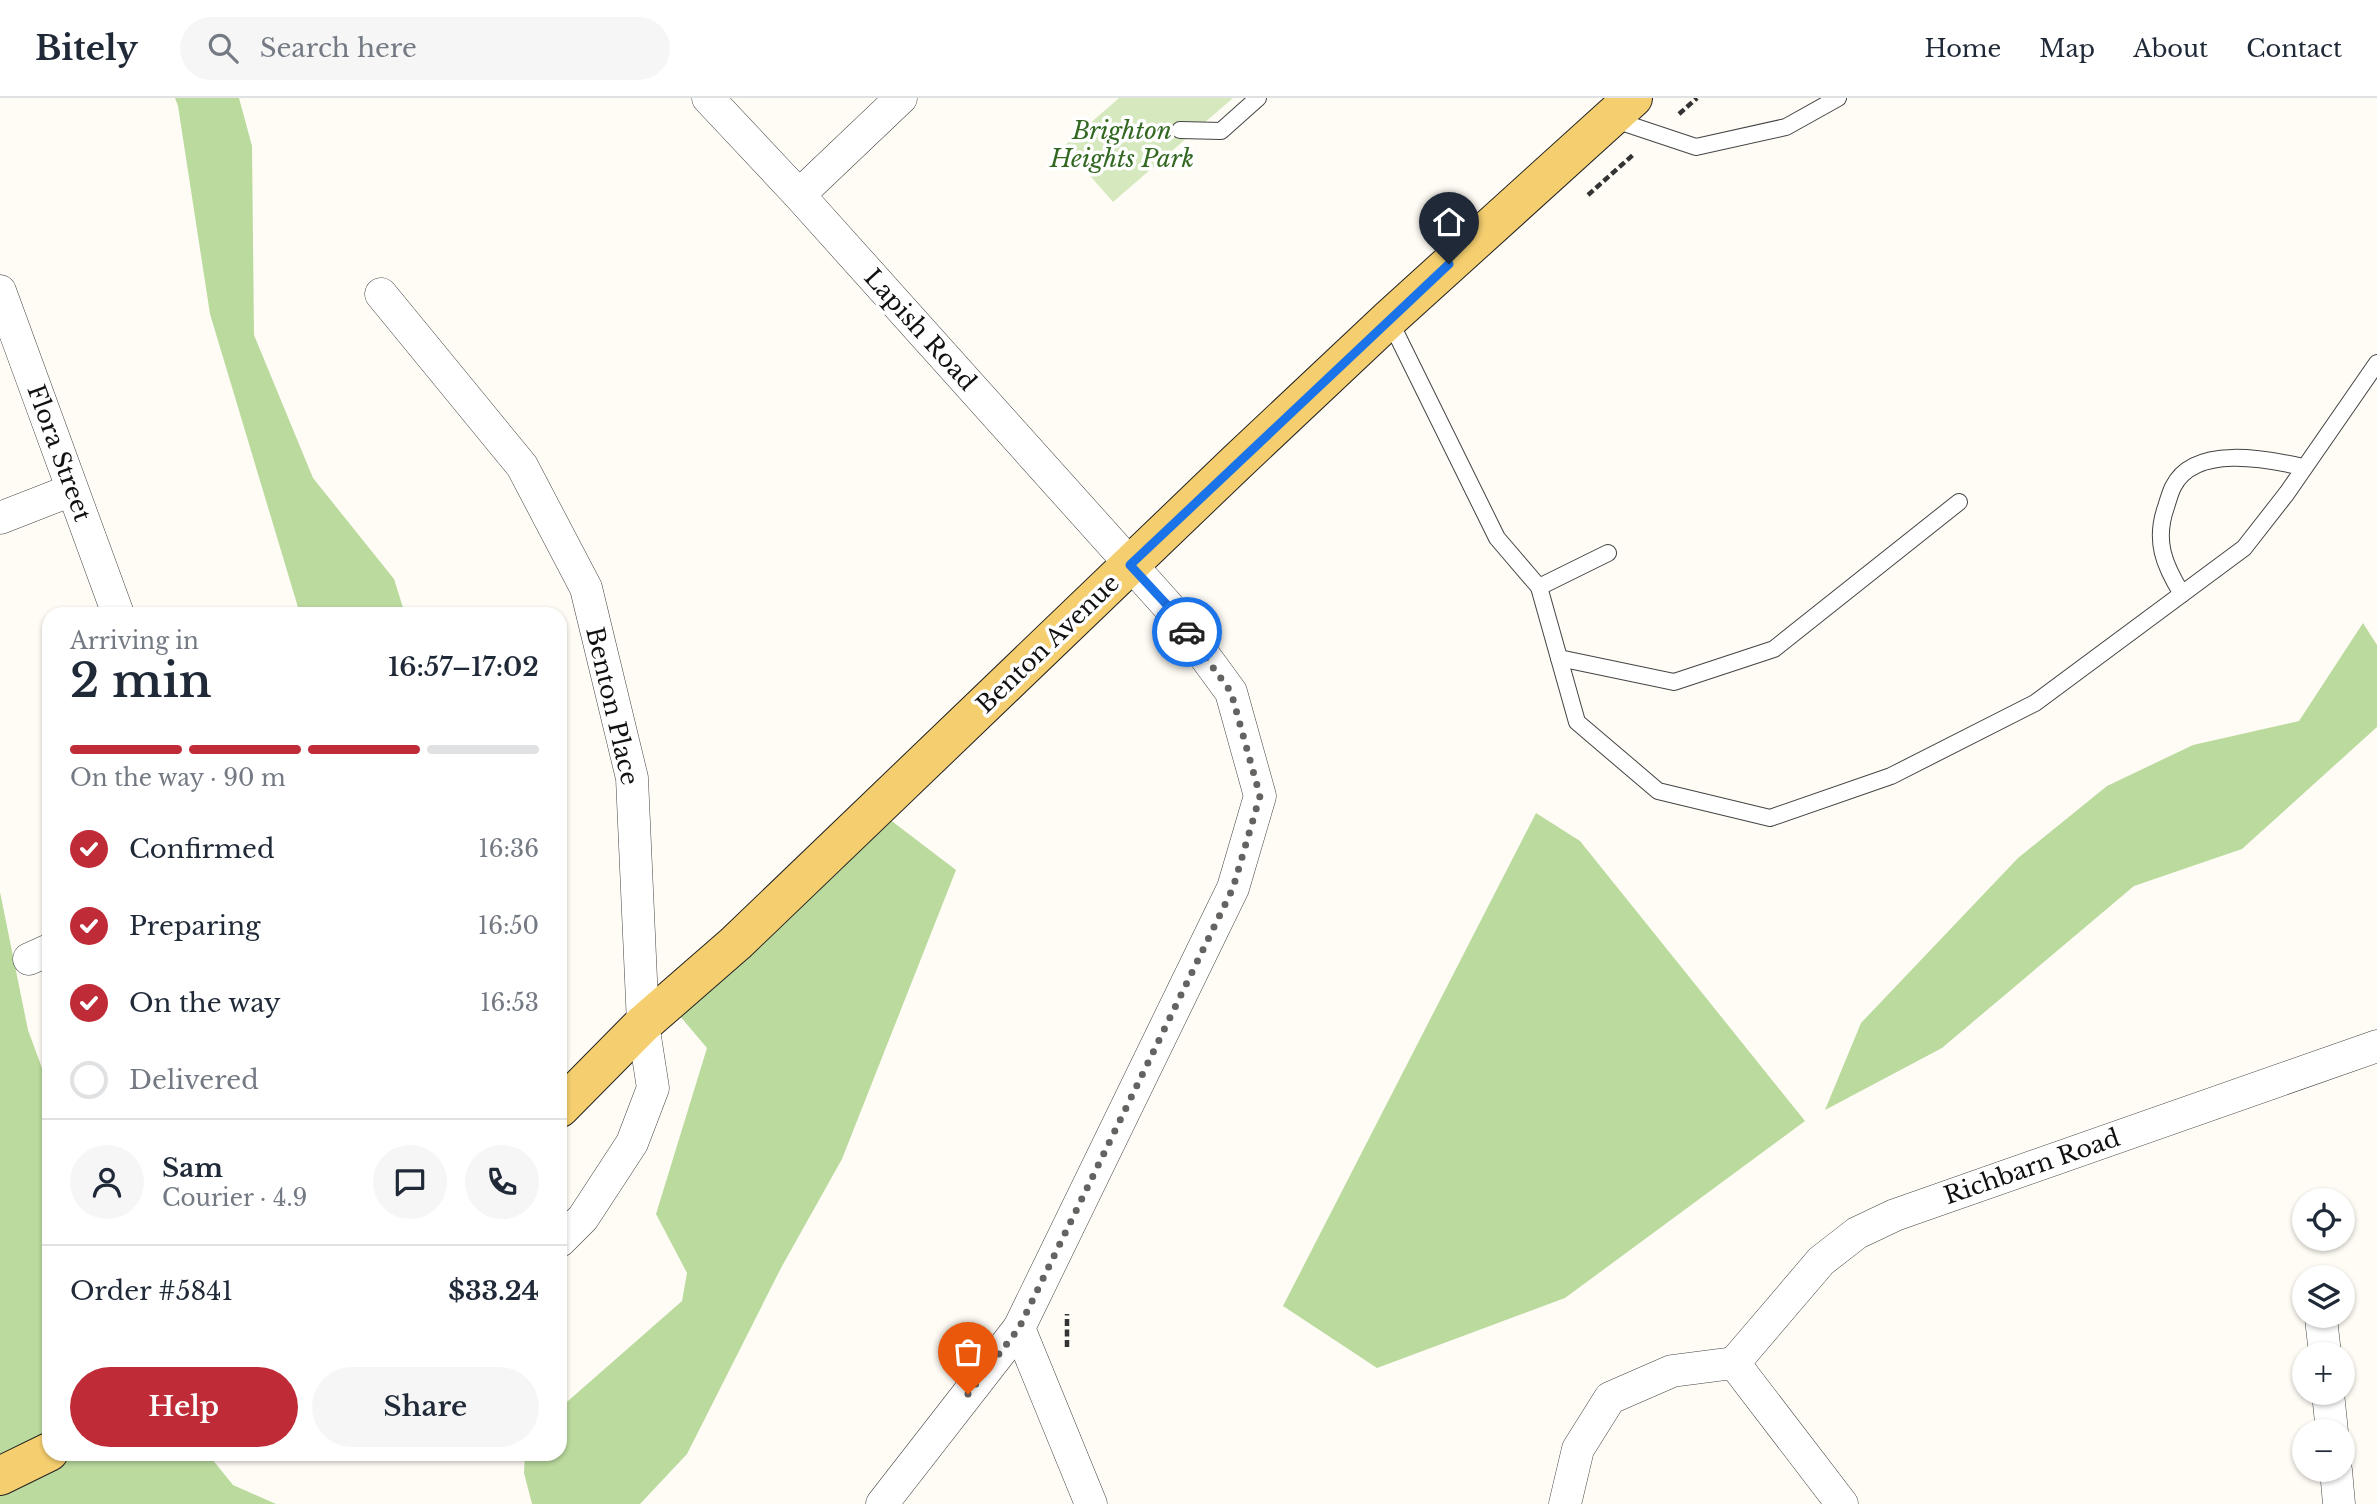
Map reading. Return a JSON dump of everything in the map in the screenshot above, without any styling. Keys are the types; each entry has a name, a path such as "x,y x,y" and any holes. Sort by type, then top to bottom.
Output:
{"main road":[{"name":"Benton Avenue","path":"567,1101 643,1024 736,943 1389,319 1621,108"},
{"path":"0,1476 42,1455"}],"street":[{"name":"Lapish Road","path":"708,98 799,195 1168,606 1231,692 1260,796 1233,888 1019,1328 882,1504"},
{"path":"799,195 901,98"},
{"name":"Flora Street","path":"0,291 115,607"},
{"name":"Benton Place","path":"381,294 522,466 586,588 632,778 643,1024 653,1087 632,1143 583,1218 567,1234"},
{"path":"0,518 72,490"},
{"name":"Richbarn Road","path":"1734,1363 1821,1261 1857,1233 1895,1215 2377,1046"},
{"path":"1019,1328 1091,1504"},
{"path":"1566,1504 1578,1449 1610,1398 1672,1371 1734,1363 1842,1504"},
{"path":"2337,1482 2339,1504"}],"lane":[{"path":"1180,130 1221,131 1258,98"},
{"path":"1621,108 1696,147 1786,127 1838,98"},
{"path":"1389,319 1497,538 1539,587 1577,722 1658,791 1770,818 1891,776 2035,703 2244,548 2287,493 2377,363"},
{"path":"2182,594 2167,570 2161,545 2162,517 2174,485 2188,470 2207,461 2232,457 2260,458 2303,467"},
{"path":"1559,658 1674,682 1774,649 1959,502"},
{"path":"1539,587 1608,552"}],"green space":[{"path":"175,98 239,98 252,146 254,335 313,478 394,579 403,607 298,607 210,314"},
{"name":"Brighton Heights Park","path":"1119,98 1233,98 1113,202 1064,146"},
{"path":"2363,623 2377,645 2377,727 2242,849 2134,886 1942,1048 1825,1110 1861,1023 2018,858 2107,786 2193,745 2299,721"},
{"path":"876,809 956,870 842,1159 781,1268 687,1454 640,1504 532,1504 524,1473 525,1461 567,1461 567,1402 682,1301 687,1273 656,1214 707,1048 668,1002"},
{"path":"1536,813 1580,841 1805,1121 1565,1298 1377,1368 1283,1306"},
{"path":"0,892 28,1030 42,1068 42,1461 214,1461 233,1485 276,1504 0,1504"}],"way so far":[{"path":"968,1394 1019,1328 1233,888 1260,796 1231,692 1187,632"}],"route":[{"path":"1187,632 1168,606 1130,565 1449,264"}]}
